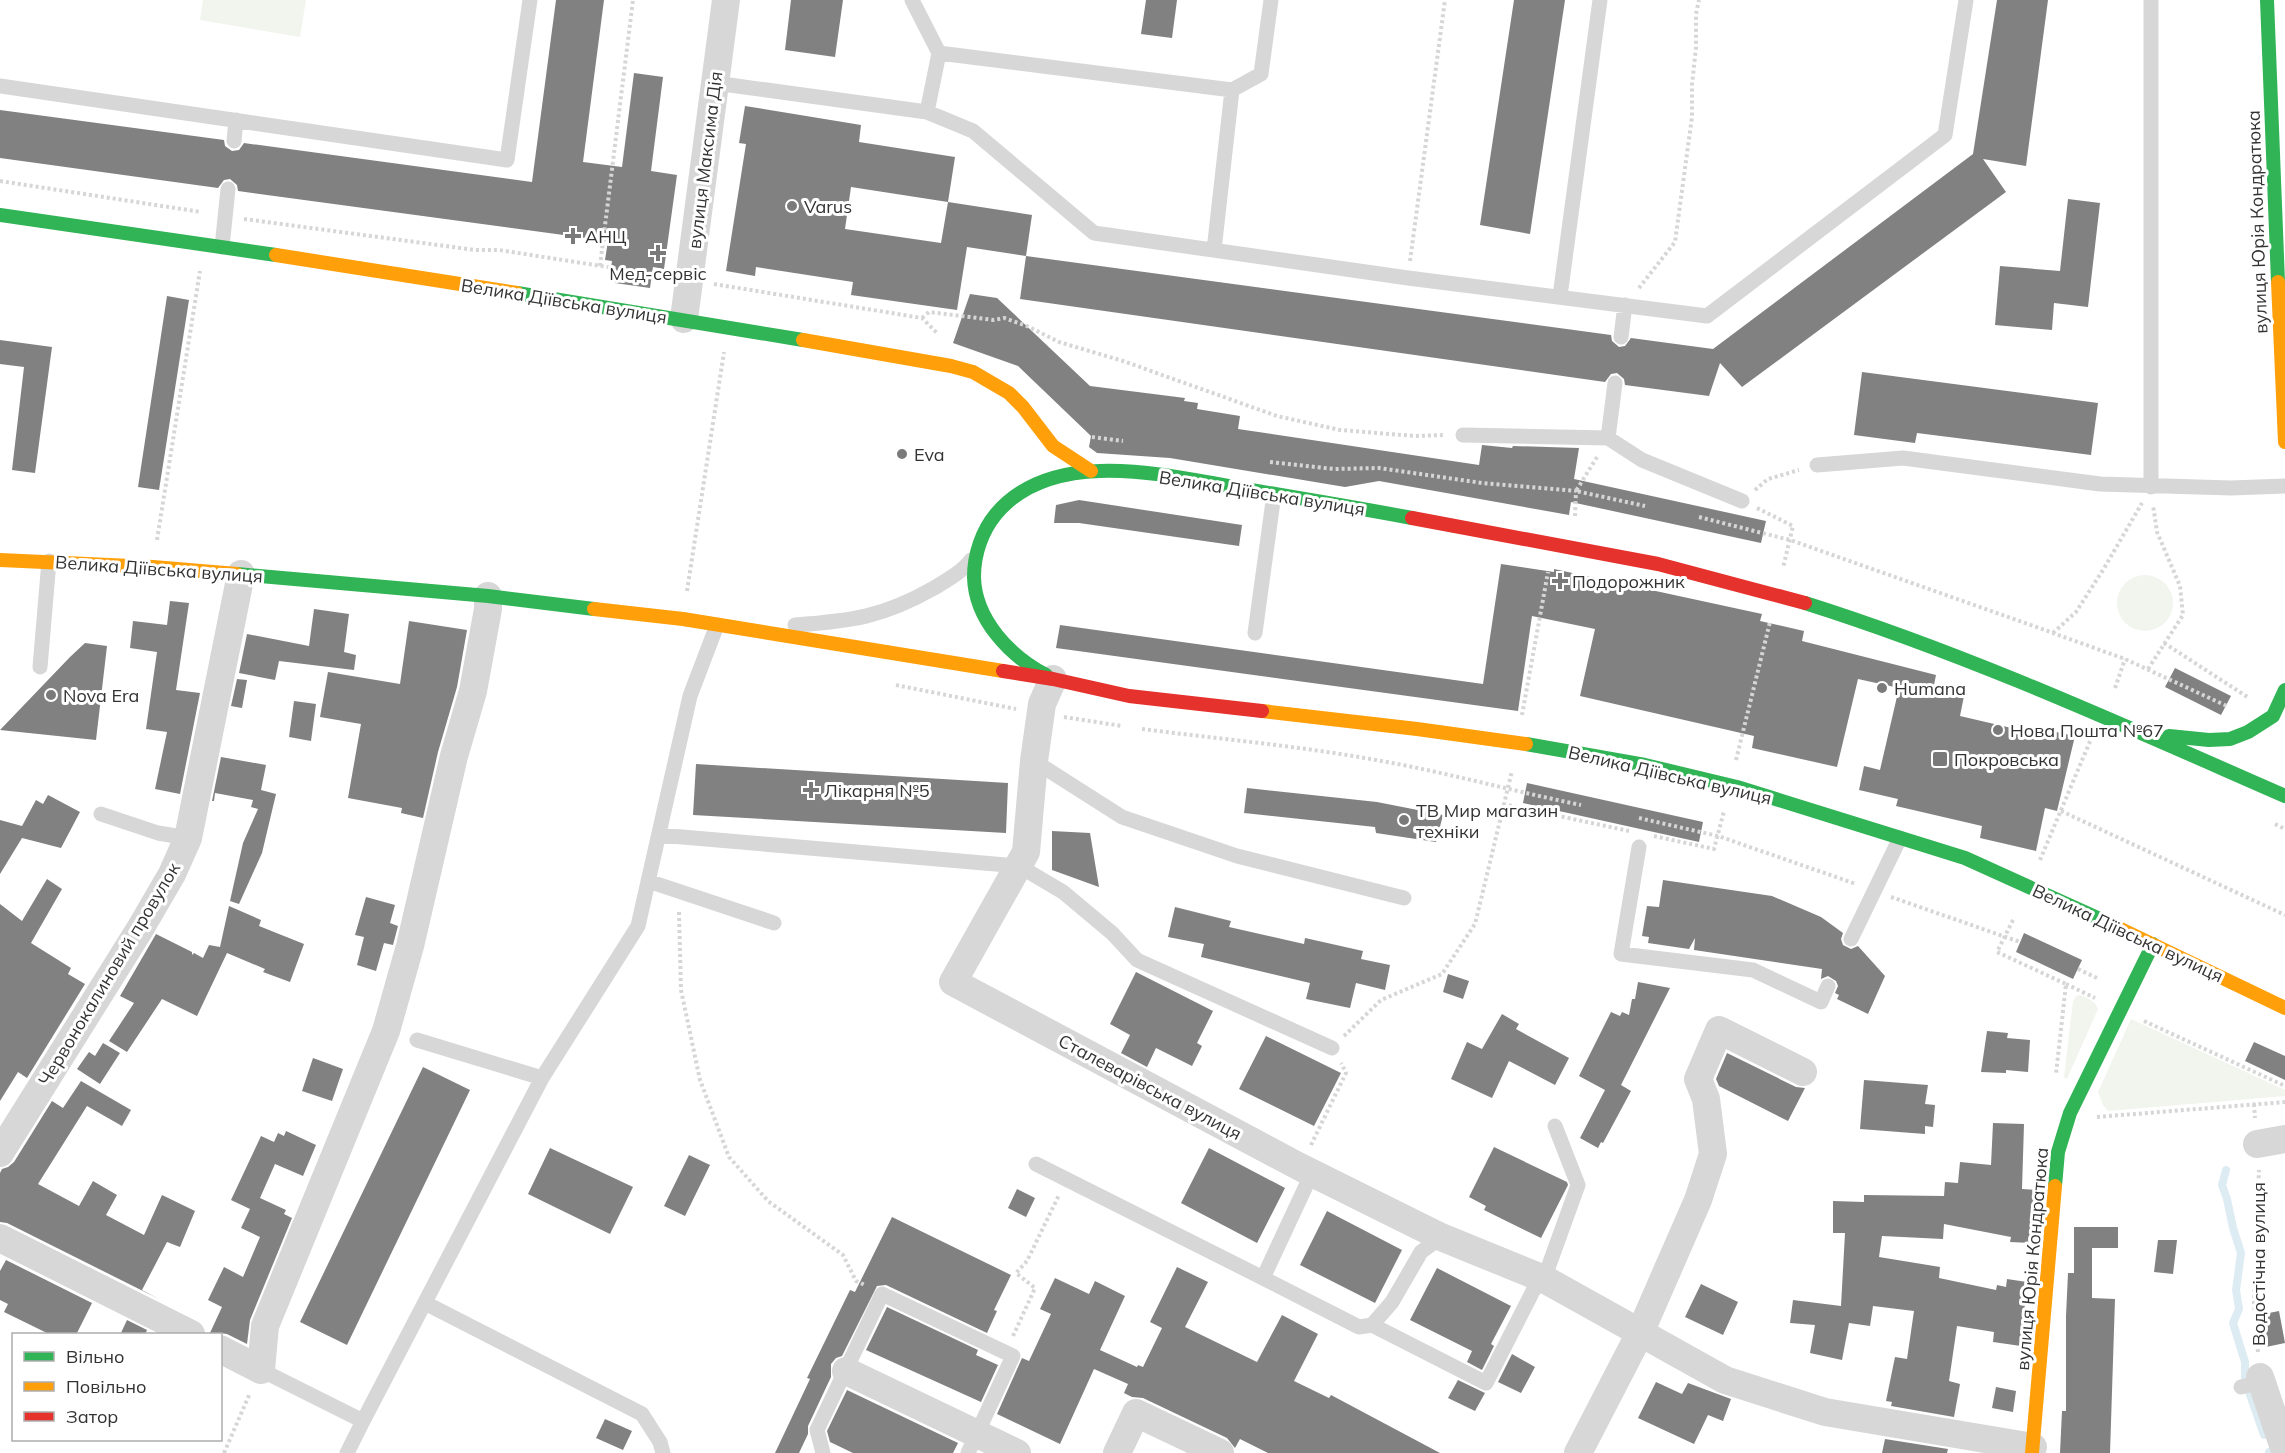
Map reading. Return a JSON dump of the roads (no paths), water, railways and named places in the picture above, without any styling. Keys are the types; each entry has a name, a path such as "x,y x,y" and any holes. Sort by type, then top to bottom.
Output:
{"main road":[{"name":"вулиця Юрія Кондратюка","path":"2267,0 2282,318 2285,442"},
{"name":"Велика Діївська вулиця","path":"0,215 728,326 909,357 974,372 1010,393 1053,446 1091,471"},
{"name":"Велика Діївська вулиця","path":"1053,679 1035,670 1016,654 984,618 976,596 973,574 977,550 987,526 1004,506 1034,483 1060,475 1091,471 1157,476 1586,548 1676,567 1777,594 1896,632 2131,729 2285,796"},
{"name":"Велика Діївська вулиця","path":"0,560 153,567 241,574 488,596 683,619 1053,679 1129,696 1552,747 1645,765 1730,785 1965,858 2009,876 2285,1008"},
{"path":"2131,729 2184,739 2230,739 2248,732 2272,716 2285,690"},
{"name":"вулиця Юрія Кондратюка","path":"2033,1450 2058,1152 2070,1113 2153,944"}],"street":[{"name":"вулиця Максима Дія","path":"684,319 726,0"},
{"name":"Червонокалиновий провулок","path":"0,1153 140,929 172,874 188,838 241,574"},
{"path":"222,1350 261,1370 265,1326 386,1031 410,946 454,756 473,691 488,609 488,596"},
{"name":"Сталеварівська вулиця","path":"1053,679 1042,704 1034,761 1026,852 953,982 1306,1170 1441,1238 1544,1280 1725,1380 1826,1412 2033,1450"},
{"path":"1578,1453 1640,1333 1698,1200 1713,1154 1706,1099 1698,1079 1719,1030 1803,1072"},
{"path":"2257,1144 2285,1139"},
{"path":"0,1238 187,1333"},
{"path":"846,1371 972,1443 1017,1453"},
{"path":"2254,1382 2285,1451"},
{"path":"1117,1453 1137,1413 1220,1453"}],"lane":[{"path":"0,86 507,160 530,0"},
{"path":"912,0 939,53 927,112"},
{"path":"939,53 1233,90 1261,74 1271,0"},
{"path":"1560,297 1600,0"},
{"path":"715,83 927,112 973,131 1094,233 1407,278 1707,316 1946,135 1966,0"},
{"path":"2151,0 2151,486"},
{"path":"1214,250 1233,90"},
{"path":"234,141 236,120"},
{"path":"222,248 228,189"},
{"path":"1621,337 1625,305"},
{"path":"1608,438 1615,383"},
{"path":"1463,435 1608,438 1642,460 1742,501"},
{"path":"1817,465 1903,458 2100,484 2232,488 2285,486"},
{"path":"1255,633 1274,494"},
{"name":"Велика Діївська вулиця","path":"747,630 850,620 883,612 920,596 948,579 969,563 977,550"},
{"path":"40,667 49,561"},
{"path":"346,1453 542,1078 638,926 690,696 717,625"},
{"path":"1034,761 1122,817 1237,856 1404,898"},
{"path":"101,814 158,833 188,838"},
{"path":"659,835 1019,866 1063,892 1112,933 1137,960 1332,1048"},
{"path":"1851,939 1900,838"},
{"path":"1639,846 1621,954 1753,970 1821,1002 1828,986"},
{"path":"648,882 774,922"},
{"path":"417,1040 542,1078"},
{"path":"1036,1164 1359,1327 1372,1325 1486,1383 1533,1291 1544,1280 1578,1185 1556,1126"},
{"path":"1263,1278 1306,1170"},
{"path":"1372,1325 1392,1302 1421,1252 1441,1238"},
{"path":"824,1453 817,1430 882,1294 1013,1356 972,1443"},
{"path":"425,1303 642,1414 660,1442 663,1453"},
{"path":"261,1370 363,1421"}],"waterway":[{"path":"2226,1170 2222,1185 2241,1253 2236,1290 2239,1309 2233,1323 2245,1362 2245,1379"},
{"path":"2249,1392 2264,1435"}],"place":[{"name":"Varus","path":"792,206"},
{"name":"АНЦ","path":"573,236"},
{"name":"Мед-сервіс","path":"658,253"},
{"name":"Eva","path":"902,454"},
{"name":"Подорожник","path":"1560,581"},
{"name":"Humana","path":"1882,688"},
{"name":"Nova Era","path":"51,695"},
{"name":"Нова Пошта №67","path":"1998,730"},
{"name":"Покровська","path":"1940,759"},
{"name":"Лікарня №5","path":"811,790"},
{"name":"ТВ Мир магазин техніки","path":"1404,820"}]}
